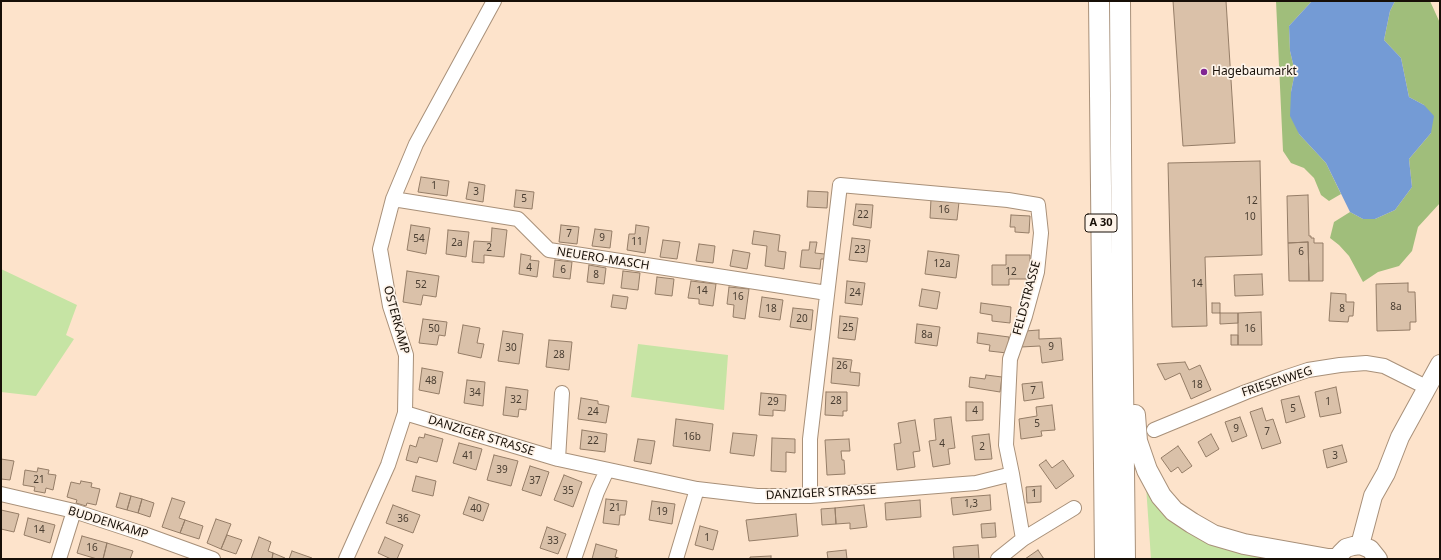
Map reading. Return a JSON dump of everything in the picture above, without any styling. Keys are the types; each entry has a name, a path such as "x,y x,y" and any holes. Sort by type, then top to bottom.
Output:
{"highway":[{"name":"A 30","path":"1099,1 1105,559"},
{"name":"A 30","path":"1120,1 1125,559"},
{"path":"1122,294 1137,441 1147,470 1161,496 1174,511 1214,535 1244,544 1328,559 1337,559"}],"main road":[{"path":"1337,559 1346,548 1352,546 1369,551 1384,500 1386,473 1400,437 1426,387 1440,364"}],"street":[{"name":"OSTERKAMP","path":"346,559 388,465 405,413 406,355 390,306 380,249 393,198 416,144 494,1"},
{"name":"FELDSTRASSE","path":"827,293 840,185 1008,200 1038,205 1041,233 1037,272 1025,316 1010,359 1006,445 1023,539"},
{"name":"NEUERO-MASCH","path":"393,198 518,219 549,250 827,293"},
{"path":"810,496 810,439 827,293"},
{"name":"FRIESENWEG","path":"1154,430 1265,385 1308,370 1366,363 1384,366 1426,387"},
{"path":"558,459 562,393"},
{"name":"DANZIGER STRASSE","path":"405,413 558,459 697,488 757,496 810,496 976,483 1012,474"},
{"path":"574,559 597,492 607,470"},
{"path":"676,559 697,488"},
{"name":"BUDDENKAMP","path":"1,494 74,511 213,559"},
{"path":"998,559 1023,539 1074,508"},
{"path":"59,559 74,511"}],"green space":[{"path":"1276,1 1312,1 1289,26 1290,51 1295,72 1291,92 1299,134 1326,163 1341,194 1329,201 1321,195 1314,178 1304,168 1291,163 1283,151"},
{"path":"1395,1 1430,1 1440,23 1440,203 1418,227 1412,251 1399,266 1378,272 1363,282 1349,256 1330,238 1334,222 1350,212 1363,219 1375,219 1395,210 1412,187 1409,159 1431,133 1424,105 1409,97 1401,58 1384,40 1390,11"},
{"path":"1,269 77,305 66,335 74,339 36,396 1,392"},
{"path":"638,344 728,355 724,410 631,397"},
{"path":"1143,442 1164,492 1201,525 1323,559 1151,559"}],"water":[{"path":"1312,1 1395,1 1390,11 1384,40 1401,58 1409,97 1424,105 1434,116 1431,133 1409,159 1412,187 1395,210 1375,219 1363,219 1350,212 1326,163 1299,134 1290,116 1291,92 1295,72 1290,51 1289,26"}],"building":[{"name":"Hagebaumarkt","path":"1173,1 1226,1 1235,143 1183,146"},
{"path":"1260,161 1262,255 1205,257 1207,326 1172,327 1168,163"},
{"path":"421,177 449,181 447,196 418,192"},
{"path":"469,182 485,185 483,202 466,199"},
{"path":"516,190 534,192 532,209 514,207"},
{"path":"808,191 828,192 827,208 807,207"},
{"path":"1308,195 1309,236 1314,238 1314,243 1323,243 1323,281 1309,281 1308,242 1288,243 1287,196"},
{"path":"931,199 959,202 957,220 930,218"},
{"path":"856,204 873,205 871,228 853,225"},
{"path":"1011,215 1030,216 1029,233 1015,232 1015,227 1010,227"},
{"path":"411,225 430,228 426,254 407,250"},
{"path":"561,225 579,227 577,244 559,242"},
{"path":"636,225 649,227 645,253 627,250 629,234 635,234"},
{"path":"492,228 507,230 504,257 484,255 484,263 472,262 474,241 491,242"},
{"path":"595,229 612,231 610,248 592,246"},
{"path":"448,230 469,232 466,257 446,254"},
{"path":"754,231 780,235 778,251 786,252 784,269 765,266 767,246 752,244"},
{"path":"852,238 870,240 867,262 849,260"},
{"path":"663,240 680,242 677,259 660,257"},
{"path":"810,242 817,242 815,253 825,254 824,259 821,259 820,269 800,267 802,250 809,250"},
{"path":"1308,242 1309,281 1289,281 1288,243"},
{"path":"699,244 715,246 713,263 696,261"},
{"path":"733,250 750,253 747,269 730,266"},
{"path":"928,251 959,255 956,278 925,274"},
{"path":"521,254 531,256 530,260 539,261 537,277 519,274"},
{"path":"1006,255 1030,255 1030,279 1009,279 1009,285 992,285 992,265 1006,265"},
{"path":"555,260 572,262 570,279 553,277"},
{"path":"589,265 606,268 604,284 587,282"},
{"path":"407,271 439,276 436,297 423,295 421,305 403,302"},
{"path":"623,271 640,273 638,290 621,288"},
{"path":"1262,274 1263,295 1235,296 1234,275"},
{"path":"657,277 674,279 672,296 655,294"},
{"path":"691,281 716,284 713,306 699,304 699,299 688,298"},
{"path":"847,281 865,283 862,305 845,303"},
{"path":"1408,283 1408,292 1415,292 1416,322 1410,322 1410,330 1377,331 1376,284"},
{"path":"729,287 749,289 745,319 733,317 734,305 727,304"},
{"path":"922,289 940,292 937,309 919,306"},
{"path":"1331,293 1346,294 1346,302 1354,302 1353,316 1349,316 1348,322 1329,321"},
{"path":"613,295 628,297 626,309 611,307"},
{"path":"762,297 783,300 780,320 759,317"},
{"path":"981,303 1011,307 1010,323 992,321 992,315 980,313"},
{"path":"1212,303 1220,303 1220,313 1212,313"},
{"path":"793,308 813,310 811,330 790,327"},
{"path":"1261,312 1262,345 1238,345 1238,313"},
{"path":"1220,313 1238,313 1238,323 1220,324"},
{"path":"840,316 858,318 855,340 838,338"},
{"path":"423,319 447,322 445,336 439,335 437,345 419,343"},
{"path":"917,324 940,327 937,346 915,343"},
{"path":"463,325 480,328 477,343 484,344 481,358 458,353"},
{"path":"1039,330 1039,339 1061,338 1063,360 1042,363 1040,346 1021,347 1025,331"},
{"path":"503,331 523,334 519,364 498,361"},
{"path":"978,333 1009,337 1007,353 989,351 990,345 977,343"},
{"path":"1231,335 1238,335 1238,345 1231,345"},
{"path":"549,340 572,342 569,370 546,367"},
{"path":"833,358 852,360 850,372 860,373 859,386 831,383"},
{"path":"1185,362 1189,370 1200,365 1211,390 1191,399 1180,373 1165,380 1157,364"},
{"path":"422,368 443,372 439,394 419,390"},
{"path":"986,375 1002,377 1000,392 969,387 970,377 985,379"},
{"path":"467,380 485,382 483,406 464,403"},
{"path":"1042,382 1044,398 1024,401 1022,384"},
{"path":"506,387 528,390 526,410 519,409 518,417 503,415"},
{"path":"1336,387 1341,413 1320,417 1315,392"},
{"path":"826,392 847,392 847,411 843,411 843,416 825,415"},
{"path":"761,393 786,395 785,411 773,410 773,416 759,415"},
{"path":"1299,396 1305,417 1286,423 1281,400"},
{"path":"581,398 598,401 598,404 609,406 606,423 578,419"},
{"path":"966,402 983,402 983,420 966,421"},
{"path":"1052,405 1055,430 1041,431 1042,436 1021,439 1019,419 1037,416 1036,407"},
{"path":"1262,408 1266,421 1273,419 1281,443 1262,449 1250,412"},
{"path":"951,417 955,448 948,449 950,464 933,467 929,441 936,440 934,419"},
{"path":"1240,417 1247,436 1232,442 1225,422"},
{"path":"676,419 713,424 710,451 673,446"},
{"path":"915,420 920,451 913,452 915,467 897,470 894,444 901,443 898,423"},
{"path":"582,430 607,434 605,452 580,449"},
{"path":"733,433 757,435 754,456 730,453"},
{"path":"425,434 443,439 437,462 419,457 417,463 406,460 410,445 416,447 419,437 424,438"},
{"path":"989,434 992,459 975,460 972,436"},
{"path":"1211,434 1219,449 1206,457 1198,442"},
{"path":"772,438 795,439 795,453 786,452 786,472 771,471"},
{"path":"638,439 655,441 651,464 634,461"},
{"path":"849,439 850,451 841,451 842,460 844,460 845,474 827,475 825,440"},
{"path":"459,443 482,449 476,470 453,463"},
{"path":"1342,445 1347,462 1327,468 1323,450"},
{"path":"1178,446 1192,466 1182,473 1178,467 1171,472 1161,458"},
{"path":"494,455 518,461 511,486 487,480"},
{"path":"1,459 14,461 10,480 1,479"},
{"path":"1046,460 1052,468 1063,460 1074,476 1056,489 1039,465"},
{"path":"530,466 549,472 541,496 522,490"},
{"path":"38,468 49,470 48,474 56,475 53,490 46,488 45,493 34,491 35,487 23,485 25,470 37,472"},
{"path":"564,475 582,482 573,507 554,500"},
{"path":"416,476 436,481 433,496 412,491"},
{"path":"81,481 92,483 91,487 100,489 96,505 87,503 86,506 76,503 77,500 67,497 71,482 80,484"},
{"path":"1041,486 1041,502 1027,503 1026,487"},
{"path":"120,493 131,496 127,510 116,507"},
{"path":"990,495 991,510 953,515 951,498"},
{"path":"131,496 142,499 138,513 127,510"},
{"path":"469,497 489,504 483,521 463,514"},
{"path":"172,498 185,502 179,518 185,520 180,533 162,527"},
{"path":"142,499 154,503 150,517 138,513"},
{"path":"606,499 627,501 625,515 620,515 619,525 603,523"},
{"path":"920,500 921,517 886,520 885,503"},
{"path":"652,501 675,504 672,524 649,520"},
{"path":"393,505 420,515 413,533 386,523"},
{"path":"864,505 867,527 850,529 850,523 836,524 835,508"},
{"path":"835,508 836,524 822,525 821,509"},
{"path":"1,510 19,514 14,532 1,529"},
{"path":"796,514 798,536 749,541 746,520"},
{"path":"28,518 55,525 50,543 24,535"},
{"path":"216,519 231,524 221,549 207,543"},
{"path":"185,520 203,526 199,539 180,533"},
{"path":"995,523 996,537 982,538 981,524"},
{"path":"700,526 718,531 713,550 695,545"},
{"path":"547,527 566,534 558,554 540,548"},
{"path":"227,535 242,540 236,554 221,549"},
{"path":"82,536 107,543 103,559 97,559 77,553"},
{"path":"259,537 271,542 268,551 273,553 272,559 251,559"},
{"path":"385,537 403,545 397,559 391,559 378,553"},
{"path":"107,543 133,551 130,559 103,559"},
{"path":"596,544 617,550 615,557 621,559 592,559"},
{"path":"978,545 979,559 954,559 953,547"},
{"path":"846,550 847,559 828,559 827,552"},
{"path":"1038,550 1044,559 1025,559"},
{"path":"292,551 312,558 289,559"},
{"path":"273,553 285,558 285,559 272,559"},
{"path":"771,556 771,559 750,559 750,557"}],"place":[{"name":"Hagebaumarkt","path":"1204,72"}]}
